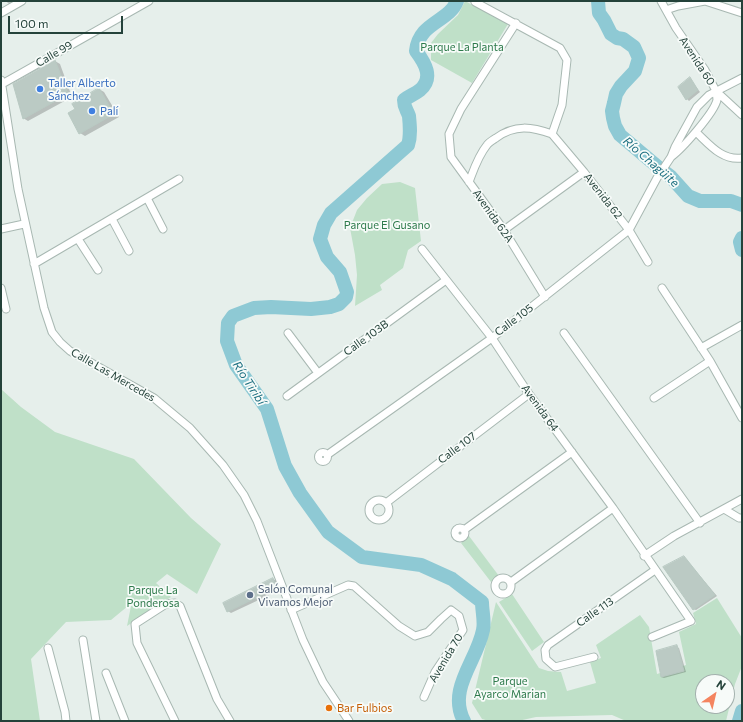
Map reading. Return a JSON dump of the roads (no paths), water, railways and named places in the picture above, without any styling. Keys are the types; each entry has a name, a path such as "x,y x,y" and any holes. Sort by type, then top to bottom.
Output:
{"street":[{"path":"1,13 22,1"},
{"name":"Calle 99","path":"1,82 149,1"},
{"name":"Avenida 60","path":"661,1 676,28 705,70 716,91 742,115"},
{"path":"666,10 705,1 742,13"},
{"path":"469,182 478,160 488,144 504,132 520,127 540,130 552,134 562,105 567,60 560,48 475,2"},
{"name":"Avenida 62A","path":"516,23 461,108 449,134 451,157 504,230 545,297"},
{"name":"Calle 105","path":"672,157 675,146 697,107 709,95 742,78"},
{"name":"Calle Las Mercedes","path":"1,82 24,224 44,308 52,332 70,351 154,398 190,428 223,465 244,495 257,521 303,640 323,682 348,721"},
{"name":"Calle 105","path":"327,455 492,338 629,230 660,173 672,157 679,152 696,132 717,100 716,91"},
{"path":"696,132 721,155 739,158"},
{"name":"Avenida 62","path":"552,134 629,230 648,262"},
{"path":"504,230 584,172"},
{"path":"34,264 178,179"},
{"path":"147,198 164,229"},
{"path":"112,219 129,251"},
{"path":"1,229 24,224"},
{"path":"78,239 98,270"},
{"name":"Avenida 64","path":"422,249 492,338 529,394 613,508 644,556 690,621 652,637"},
{"name":"Calle 103B","path":"287,396 446,280"},
{"path":"1,288 6,310"},
{"path":"662,288 710,361 742,418"},
{"path":"701,348 742,325"},
{"path":"288,333 318,373"},
{"path":"564,333 700,523"},
{"path":"654,398 710,361"},
{"name":"Calle 107","path":"386,503 529,394"},
{"path":"464,530 572,452"},
{"path":"644,556 674,536 742,499"},
{"path":"511,582 613,508"},
{"path":"724,509 739,518 742,518"},
{"name":"Calle 113","path":"594,657 555,667 546,659 545,650 548,645 654,570"},
{"name":"Avenida 70","path":"291,610 348,585 354,586 399,626 415,636 428,632 451,610 459,616 463,630 435,672 424,697"},
{"path":"175,721 137,643 134,624 166,604 175,603 180,606 217,699 230,721"},
{"path":"83,640 96,721"},
{"path":"48,648 66,721"},
{"path":"106,673 125,721"}],"waterway":[{"name":"Río Tiribí","path":"457,1 448,14 428,28 418,41 416,51 427,70 427,81 420,90 404,100 404,105 409,116 410,135 408,145 331,213 324,225 320,239 327,257 340,272 347,292 346,297 339,304 330,307 311,309 271,307 254,308 233,316 228,323 227,341 236,365 267,409 285,466 300,493 328,532 362,557 421,565 452,579 482,602 484,627 480,641 461,686 459,698 460,709 464,721"},
{"name":"Río Chagüite","path":"598,1 599,13 611,34 617,38 623,39 634,47 639,58 635,71 621,86 616,94 612,111 615,126 620,135 670,176 688,196 700,201 731,201 742,205"},
{"name":"Río Chagüite","path":"742,238 740,242 742,250"},
{"name":"Río Tiribí","path":"739,721 742,711"}],"place":[{"name":"Taller Alberto Sánchez","path":"40,89"},
{"name":"Palí","path":"92,111"},
{"name":"Salón Comunal Vivamos Mejor","path":"250,595"},
{"name":"Bar Fulbios","path":"329,708"}],"park label":[{"name":"Parque La Planta","path":"462,47"},
{"name":"Parque El Gusano","path":"387,225"},
{"name":"Parque La Ponderosa","path":"153,596"},
{"name":"Parque Ayarco Marian","path":"510,687"}]}
